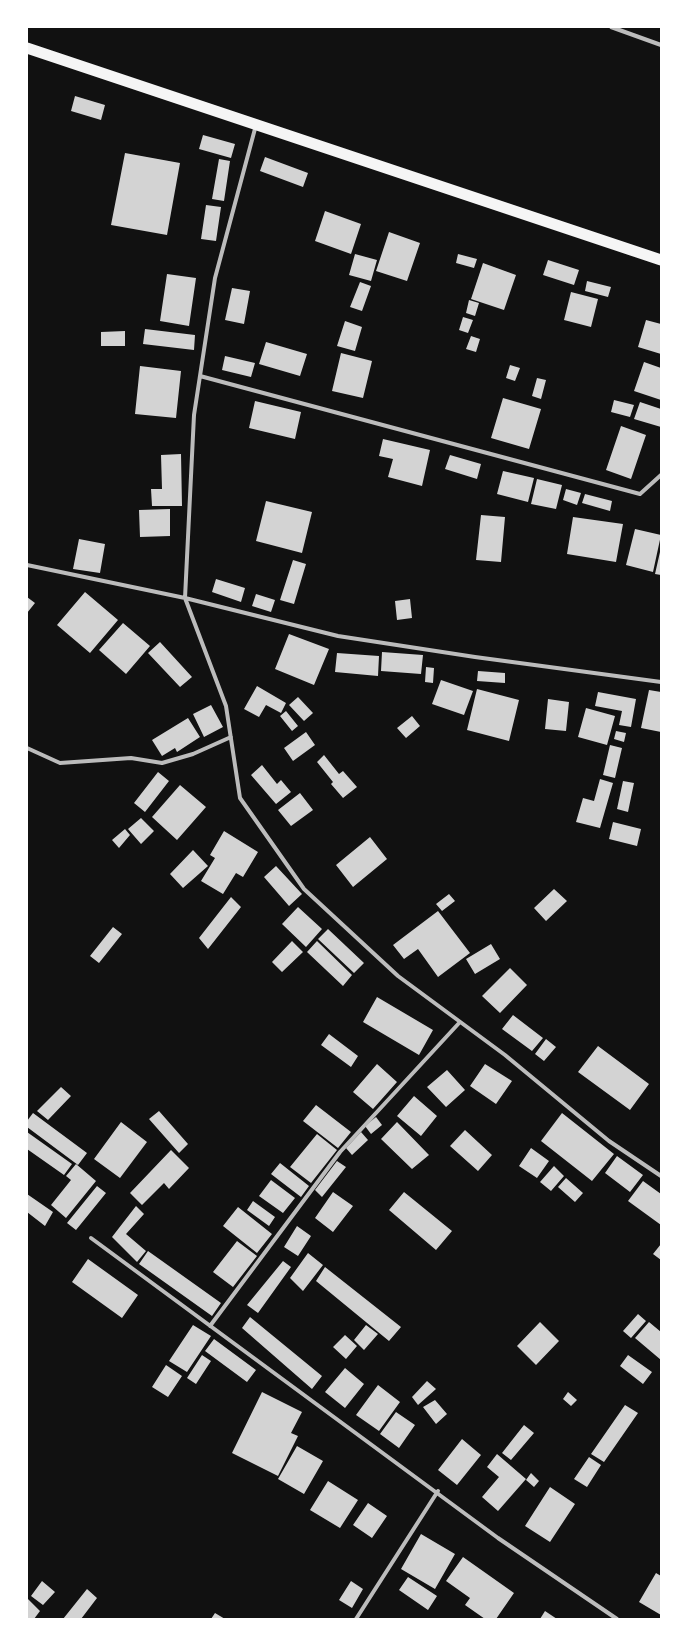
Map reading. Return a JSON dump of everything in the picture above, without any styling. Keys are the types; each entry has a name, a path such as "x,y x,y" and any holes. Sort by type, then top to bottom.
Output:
{"highway":[{"path":"27,48 661,260"}],"street":[{"path":"611,27 661,45"},
{"path":"256,125 215,278 194,415 185,598 226,706 240,798 304,889 398,976 504,1055 609,1140 661,1176"},
{"path":"200,376 640,494 661,476"},
{"path":"27,565 185,598 338,636 475,657 661,682"},
{"path":"27,748 60,763 131,758 162,763 193,754 231,737"},
{"path":"210,1326 340,1152 460,1022"},
{"path":"91,1238 438,1491 498,1538 617,1619"},
{"path":"356,1619 438,1491"}],"building":[{"path":"75,96 105,105 101,120 71,111"},
{"path":"203,135 235,144 231,158 199,149"},
{"path":"125,153 180,163 167,235 111,225"},
{"path":"265,157 308,173 303,187 260,171"},
{"path":"219,159 230,161 224,201 212,199"},
{"path":"206,205 221,207 216,241 201,239"},
{"path":"325,211 361,224 351,254 315,241"},
{"path":"389,232 420,243 407,281 376,271"},
{"path":"355,254 377,260 371,281 349,275"},
{"path":"458,254 477,259 474,268 456,263"},
{"path":"548,260 579,270 574,285 543,275"},
{"path":"483,263 516,275 504,310 471,299"},
{"path":"167,274 196,278 189,326 160,321"},
{"path":"587,281 611,287 608,297 585,291"},
{"path":"360,282 371,286 362,311 350,307"},
{"path":"232,288 250,291 244,324 225,320"},
{"path":"571,292 598,299 591,327 564,320"},
{"path":"469,300 479,303 475,316 466,313"},
{"path":"463,317 473,320 468,333 459,330"},
{"path":"646,320 661,324 661,354 638,347"},
{"path":"345,321 362,327 355,351 337,346"},
{"path":"145,329 195,335 194,350 143,344"},
{"path":"125,331 125,346 101,346 101,332"},
{"path":"471,336 480,339 476,352 466,349"},
{"path":"266,342 307,354 300,376 259,364"},
{"path":"341,353 372,361 363,398 332,391"},
{"path":"225,356 255,363 251,377 222,370"},
{"path":"644,362 661,368 661,400 634,391"},
{"path":"510,365 520,368 515,381 506,378"},
{"path":"140,366 181,371 176,418 135,414"},
{"path":"537,378 546,380 541,399 532,396"},
{"path":"503,398 541,409 529,449 491,438"},
{"path":"614,400 634,405 630,417 611,412"},
{"path":"255,401 301,412 295,439 249,428"},
{"path":"640,402 661,409 661,427 634,419"},
{"path":"621,426 646,435 631,479 606,470"},
{"path":"383,439 430,450 422,486 388,477 393,459 379,456"},
{"path":"181,454 182,506 152,506 151,489 162,489 161,455"},
{"path":"450,455 481,464 477,479 445,469"},
{"path":"503,471 534,478 528,502 497,494"},
{"path":"537,479 562,485 556,509 531,504"},
{"path":"566,489 581,493 577,505 563,500"},
{"path":"585,494 612,501 610,511 582,503"},
{"path":"266,501 312,512 302,553 256,541"},
{"path":"170,509 170,536 140,537 139,510"},
{"path":"481,515 505,517 501,562 476,560"},
{"path":"573,517 623,524 616,562 567,554"},
{"path":"635,529 661,535 653,572 626,565"},
{"path":"79,539 105,544 100,573 73,569"},
{"path":"661,552 661,575 655,574"},
{"path":"293,560 306,564 294,604 280,600"},
{"path":"216,579 245,588 241,602 212,592"},
{"path":"85,592 118,620 90,653 57,625"},
{"path":"256,594 275,600 271,612 252,606"},
{"path":"27,597 35,603 27,613"},
{"path":"410,599 412,618 397,620 395,601"},
{"path":"123,623 150,646 126,674 99,650"},
{"path":"289,634 329,649 314,685 275,669"},
{"path":"160,642 192,677 180,687 148,653"},
{"path":"382,652 423,655 421,674 381,671"},
{"path":"337,653 379,656 378,676 335,672"},
{"path":"426,667 434,668 433,683 425,682"},
{"path":"478,671 505,673 505,683 477,681"},
{"path":"441,680 473,691 464,715 432,704"},
{"path":"257,686 286,703 281,713 266,705 259,717 244,709"},
{"path":"477,689 519,700 509,741 467,730"},
{"path":"649,690 661,692 661,732 641,728"},
{"path":"598,692 636,699 631,727 619,725 622,711 595,706"},
{"path":"298,697 313,713 304,721 289,705"},
{"path":"548,699 569,702 566,731 545,729"},
{"path":"211,705 223,727 204,737 193,714"},
{"path":"586,708 615,716 607,745 578,737"},
{"path":"286,711 298,726 292,731 280,716"},
{"path":"412,716 420,726 406,738 397,728"},
{"path":"188,718 200,737 177,752 175,748 162,756 152,740"},
{"path":"616,731 626,733 624,742 614,739"},
{"path":"306,732 315,745 293,761 284,748"},
{"path":"610,745 622,748 615,778 603,775"},
{"path":"324,755 339,774 343,771 357,787 343,798 331,784 333,782 317,762"},
{"path":"262,765 277,784 281,780 291,792 276,804 251,775"},
{"path":"158,772 169,781 145,812 134,803"},
{"path":"600,779 613,783 600,828 576,822 583,798 594,801"},
{"path":"623,781 634,783 628,812 617,809"},
{"path":"180,785 206,807 177,840 152,817"},
{"path":"300,793 313,810 291,826 278,810"},
{"path":"141,818 154,831 141,844 128,829"},
{"path":"613,822 641,829 637,846 609,839"},
{"path":"125,829 130,835 119,848 112,840"},
{"path":"224,831 258,852 243,877 236,873 223,894 201,881 215,858 210,855"},
{"path":"370,837 387,859 353,887 336,865"},
{"path":"193,850 208,866 183,888 170,874"},
{"path":"276,866 302,894 289,906 264,877"},
{"path":"554,889 567,901 546,921 534,908"},
{"path":"449,894 455,901 442,911 436,904"},
{"path":"231,897 241,907 208,949 199,938"},
{"path":"298,907 322,929 306,947 282,924"},
{"path":"438,911 470,953 438,977 418,949 404,959 393,945"},
{"path":"113,927 122,934 99,963 90,956"},
{"path":"328,929 364,963 354,973 318,939"},
{"path":"292,941 303,952 282,972 272,962"},
{"path":"317,941 352,975 343,986 307,952"},
{"path":"491,944 500,959 475,974 466,959"},
{"path":"510,968 527,985 500,1013 482,996"},
{"path":"377,997 433,1030 419,1055 363,1022"},
{"path":"513,1015 543,1038 532,1051 502,1029"},
{"path":"329,1034 358,1056 351,1067 321,1045"},
{"path":"546,1039 556,1047 544,1061 535,1054"},
{"path":"598,1046 649,1084 630,1110 578,1072"},
{"path":"377,1064 397,1082 373,1109 353,1092"},
{"path":"485,1064 512,1081 496,1104 470,1086"},
{"path":"447,1070 465,1090 446,1107 427,1087"},
{"path":"61,1087 71,1096 48,1120 37,1111"},
{"path":"414,1096 437,1116 421,1136 397,1116"},
{"path":"316,1105 351,1132 338,1148 303,1121"},
{"path":"159,1111 188,1144 179,1153 149,1119"},
{"path":"33,1113 87,1153 78,1165 27,1127 27,1121"},
{"path":"562,1113 614,1154 592,1181 541,1141"},
{"path":"376,1117 382,1125 371,1134 365,1126"},
{"path":"121,1122 147,1142 120,1178 94,1159"},
{"path":"397,1122 429,1155 412,1169 381,1139"},
{"path":"465,1130 492,1155 478,1171 450,1146"},
{"path":"27,1132 72,1164 64,1175 27,1149"},
{"path":"361,1132 368,1140 352,1155 346,1148"},
{"path":"317,1134 337,1150 311,1183 290,1167"},
{"path":"531,1148 549,1161 537,1178 519,1166"},
{"path":"171,1150 189,1168 169,1189 164,1183 142,1205 130,1193"},
{"path":"617,1156 643,1175 630,1192 605,1173"},
{"path":"337,1161 346,1167 322,1197 315,1190"},
{"path":"280,1163 309,1186 301,1197 271,1174"},
{"path":"76,1164 96,1181 66,1218 51,1205 71,1180 66,1176"},
{"path":"554,1166 564,1176 551,1191 540,1182"},
{"path":"566,1178 583,1193 575,1202 558,1187"},
{"path":"271,1180 295,1198 283,1213 259,1196"},
{"path":"643,1181 661,1194 661,1225 628,1201"},
{"path":"97,1186 106,1193 76,1230 67,1223"},
{"path":"333,1192 353,1206 333,1232 315,1218"},
{"path":"404,1192 452,1231 436,1250 389,1210"},
{"path":"27,1194 53,1212 45,1226 27,1212"},
{"path":"253,1201 275,1217 269,1226 247,1210"},
{"path":"136,1206 144,1214 126,1234 146,1251 137,1262 112,1237"},
{"path":"238,1207 272,1234 257,1253 223,1226"},
{"path":"297,1226 311,1236 298,1256 284,1247"},
{"path":"237,1241 257,1256 233,1287 213,1272"},
{"path":"661,1244 661,1260 653,1254"},
{"path":"148,1251 221,1303 212,1316 139,1264"},
{"path":"308,1253 323,1265 303,1291 290,1278"},
{"path":"88,1259 138,1295 122,1318 72,1282"},
{"path":"283,1261 291,1267 258,1313 247,1305"},
{"path":"325,1267 401,1327 389,1341 316,1281"},
{"path":"638,1314 646,1321 631,1338 623,1331"},
{"path":"250,1317 322,1376 312,1389 242,1328"},
{"path":"540,1322 559,1341 536,1365 517,1346"},
{"path":"649,1322 661,1332 661,1360 635,1338"},
{"path":"193,1325 211,1336 187,1372 169,1361"},
{"path":"366,1325 378,1334 364,1350 354,1340"},
{"path":"345,1335 357,1346 346,1359 333,1347"},
{"path":"214,1339 256,1370 247,1382 205,1351"},
{"path":"202,1355 211,1361 196,1384 187,1378"},
{"path":"628,1355 652,1372 643,1384 620,1366"},
{"path":"166,1365 182,1376 168,1397 152,1387"},
{"path":"345,1368 364,1384 345,1408 325,1392"},
{"path":"427,1381 436,1389 418,1405 412,1397"},
{"path":"378,1385 400,1402 379,1431 356,1415"},
{"path":"262,1392 302,1412 291,1433 298,1436 278,1476 232,1453"},
{"path":"568,1392 577,1400 571,1406 563,1399"},
{"path":"435,1400 447,1414 436,1424 423,1407"},
{"path":"625,1405 638,1413 604,1462 591,1454"},
{"path":"396,1412 415,1425 399,1448 380,1434"},
{"path":"524,1425 534,1433 511,1460 502,1453"},
{"path":"462,1439 481,1455 457,1485 438,1470"},
{"path":"297,1446 323,1461 304,1494 278,1479"},
{"path":"497,1454 526,1479 498,1511 482,1497 499,1477 487,1467"},
{"path":"589,1457 601,1465 587,1487 574,1479"},
{"path":"531,1473 539,1481 534,1487 526,1480"},
{"path":"328,1481 358,1500 340,1528 310,1510"},
{"path":"550,1487 575,1504 550,1542 525,1526"},
{"path":"368,1503 387,1516 372,1538 353,1525"},
{"path":"421,1534 455,1554 435,1589 401,1569"},
{"path":"463,1557 514,1593 496,1619 485,1619 465,1605 470,1598 446,1581"},
{"path":"656,1573 661,1576 661,1615 639,1602"},
{"path":"408,1577 437,1596 428,1610 399,1590"},
{"path":"42,1581 55,1592 43,1605 31,1596"},
{"path":"351,1581 363,1589 352,1608 339,1600"},
{"path":"87,1589 97,1598 81,1619 63,1619"},
{"path":"27,1598 40,1611 34,1619 27,1619"},
{"path":"545,1611 557,1619 540,1619"},
{"path":"215,1613 225,1619 211,1619"}]}
